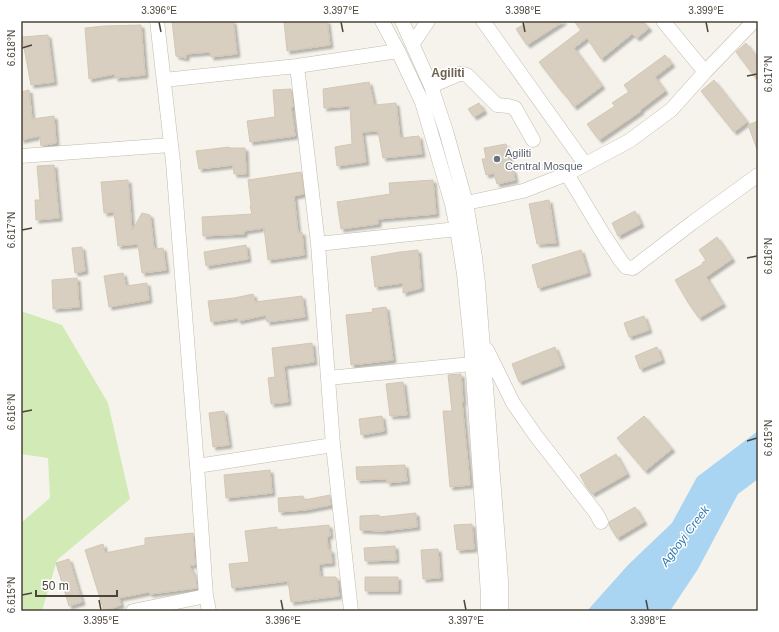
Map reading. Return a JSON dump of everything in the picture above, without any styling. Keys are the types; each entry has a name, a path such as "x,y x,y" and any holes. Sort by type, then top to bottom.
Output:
{"street":[{"path":"158,21 171,145 206,596 209,611"},
{"path":"382,21 422,102 452,204 457,229 464,274 472,364 488,611"},
{"path":"402,21 431,86 446,131 466,203 475,257 483,340 500,572 501,611"},
{"path":"412,43 428,21"},
{"path":"483,21 585,164"},
{"path":"663,21 705,72"},
{"path":"466,203 523,191 567,174 629,141 671,110 754,21"},
{"path":"164,80 297,66 398,52"},
{"path":"297,66 318,244 333,444 351,611"},
{"path":"431,86 459,74 464,74 497,105 515,108 533,140"},
{"path":"21,156 171,145"},
{"path":"567,174 621,261 626,267 633,268 692,223 758,176"},
{"path":"318,244 457,229"},
{"path":"483,340 495,369 513,403 536,436 596,513 601,522"},
{"path":"328,378 472,364"},
{"path":"197,466 333,444"},
{"path":"133,611 206,596"}],"green space":[{"path":"21,311 62,325 108,403 130,499 57,560 42,611 21,611 21,523 50,498 48,458 21,454"}],"water":[{"name":"Agboyi Creek","path":"758,431 758,479 738,494 698,569 670,611 587,611 628,565 672,523 697,477"}],"building":[{"path":"172,21 233,21 237,54 211,57 210,52 186,54 186,58 176,56"},
{"path":"284,21 327,21 330,45 287,51"},
{"path":"529,21 564,21 527,45 516,29"},
{"path":"574,21 642,21 649,28 637,38 632,34 601,59 587,38 574,48 602,86 574,107 539,62 581,30"},
{"path":"141,25 145,75 115,78 115,74 89,79 85,28"},
{"path":"48,35 54,82 31,85 22,37"},
{"path":"746,43 758,59 758,81 736,52"},
{"path":"665,55 672,64 655,77 665,91 640,110 641,111 599,140 587,124 615,106 612,103 629,92 624,85"},
{"path":"714,80 747,122 734,132 701,91"},
{"path":"369,82 374,105 396,103 400,138 419,136 422,154 383,158 378,131 362,132 366,162 337,166 335,147 352,144 350,106 324,108 323,89"},
{"path":"291,89 293,107 291,107 295,136 250,142 247,121 275,117 273,90"},
{"path":"29,90 32,119 54,116 56,143 41,146 40,136 21,140 21,92"},
{"path":"479,103 484,111 474,117 468,109"},
{"path":"758,121 758,149 757,149 748,125"},
{"name":"Agiliti Central Mosque","path":"506,144 515,180 497,184 494,173 486,175 482,159 486,159 484,148"},
{"path":"229,147 245,148 246,174 234,174 233,165 199,169 196,151"},
{"path":"54,165 59,218 36,220 35,200 40,200 37,166"},
{"path":"301,172 304,194 294,196 298,233 302,232 304,255 268,260 264,228 244,231 244,234 203,236 202,217 252,214 248,180"},
{"path":"128,180 132,231 142,213 150,215 154,249 163,248 166,270 142,273 138,244 118,246 114,212 104,213 101,182"},
{"path":"433,180 436,214 378,219 378,224 341,229 337,202 390,194 389,183"},
{"path":"549,200 556,243 537,244 529,204"},
{"path":"635,211 641,224 618,236 612,223"},
{"path":"717,237 732,259 706,277 723,304 699,318 675,280 703,264 702,263 706,260 699,250"},
{"path":"246,245 248,259 206,266 204,252"},
{"path":"82,247 85,271 75,273 72,248"},
{"path":"418,250 421,288 403,293 403,283 375,287 371,257"},
{"path":"581,250 588,273 538,288 532,265"},
{"path":"123,273 126,286 147,283 149,300 109,307 104,276"},
{"path":"77,278 79,307 53,309 52,280"},
{"path":"253,294 255,302 302,296 305,317 267,322 266,315 238,321 238,318 211,322 208,301"},
{"path":"386,307 393,360 351,365 346,315 373,312 372,309"},
{"path":"644,316 649,330 629,337 624,323"},
{"path":"312,343 314,362 284,366 288,402 271,404 268,378 275,377 272,348"},
{"path":"555,347 562,365 519,382 512,364"},
{"path":"657,347 662,360 640,369 635,356"},
{"path":"461,374 462,402 470,485 450,487 443,411 452,411 448,375"},
{"path":"403,382 407,415 390,416 386,384"},
{"path":"224,411 229,445 213,447 209,413"},
{"path":"382,416 384,431 361,435 359,419"},
{"path":"644,416 672,449 645,471 617,438"},
{"path":"616,454 627,474 592,494 580,475"},
{"path":"405,465 407,481 387,483 387,479 357,480 356,467"},
{"path":"270,470 272,493 226,498 224,475"},
{"path":"330,495 331,505 305,510 279,512 278,498 303,496 304,500"},
{"path":"635,507 644,522 617,538 609,525 609,522"},
{"path":"416,513 417,527 382,531 360,530 360,516 379,515 379,517"},
{"path":"472,524 474,549 457,550 454,525"},
{"path":"329,525 330,536 327,536 328,550 331,550 332,563 319,564 320,577 337,578 339,596 291,602 288,581 232,588 229,564 249,562 245,531 277,527 277,530"},
{"path":"193,533 195,565 189,565 196,579 197,588 150,594 149,592 119,598 121,605 104,611 85,550 103,544 105,553 145,545 145,538"},
{"path":"395,546 396,560 365,561 364,548"},
{"path":"438,549 440,578 423,579 421,550"},
{"path":"69,559 82,602 69,606 56,563"},
{"path":"365,577 398,577 398,591 365,591"}],"place":[{"name":"Agiliti Central Mosque","path":"497,159"}],"district":[{"name":"Agiliti","path":"448,73"}]}
